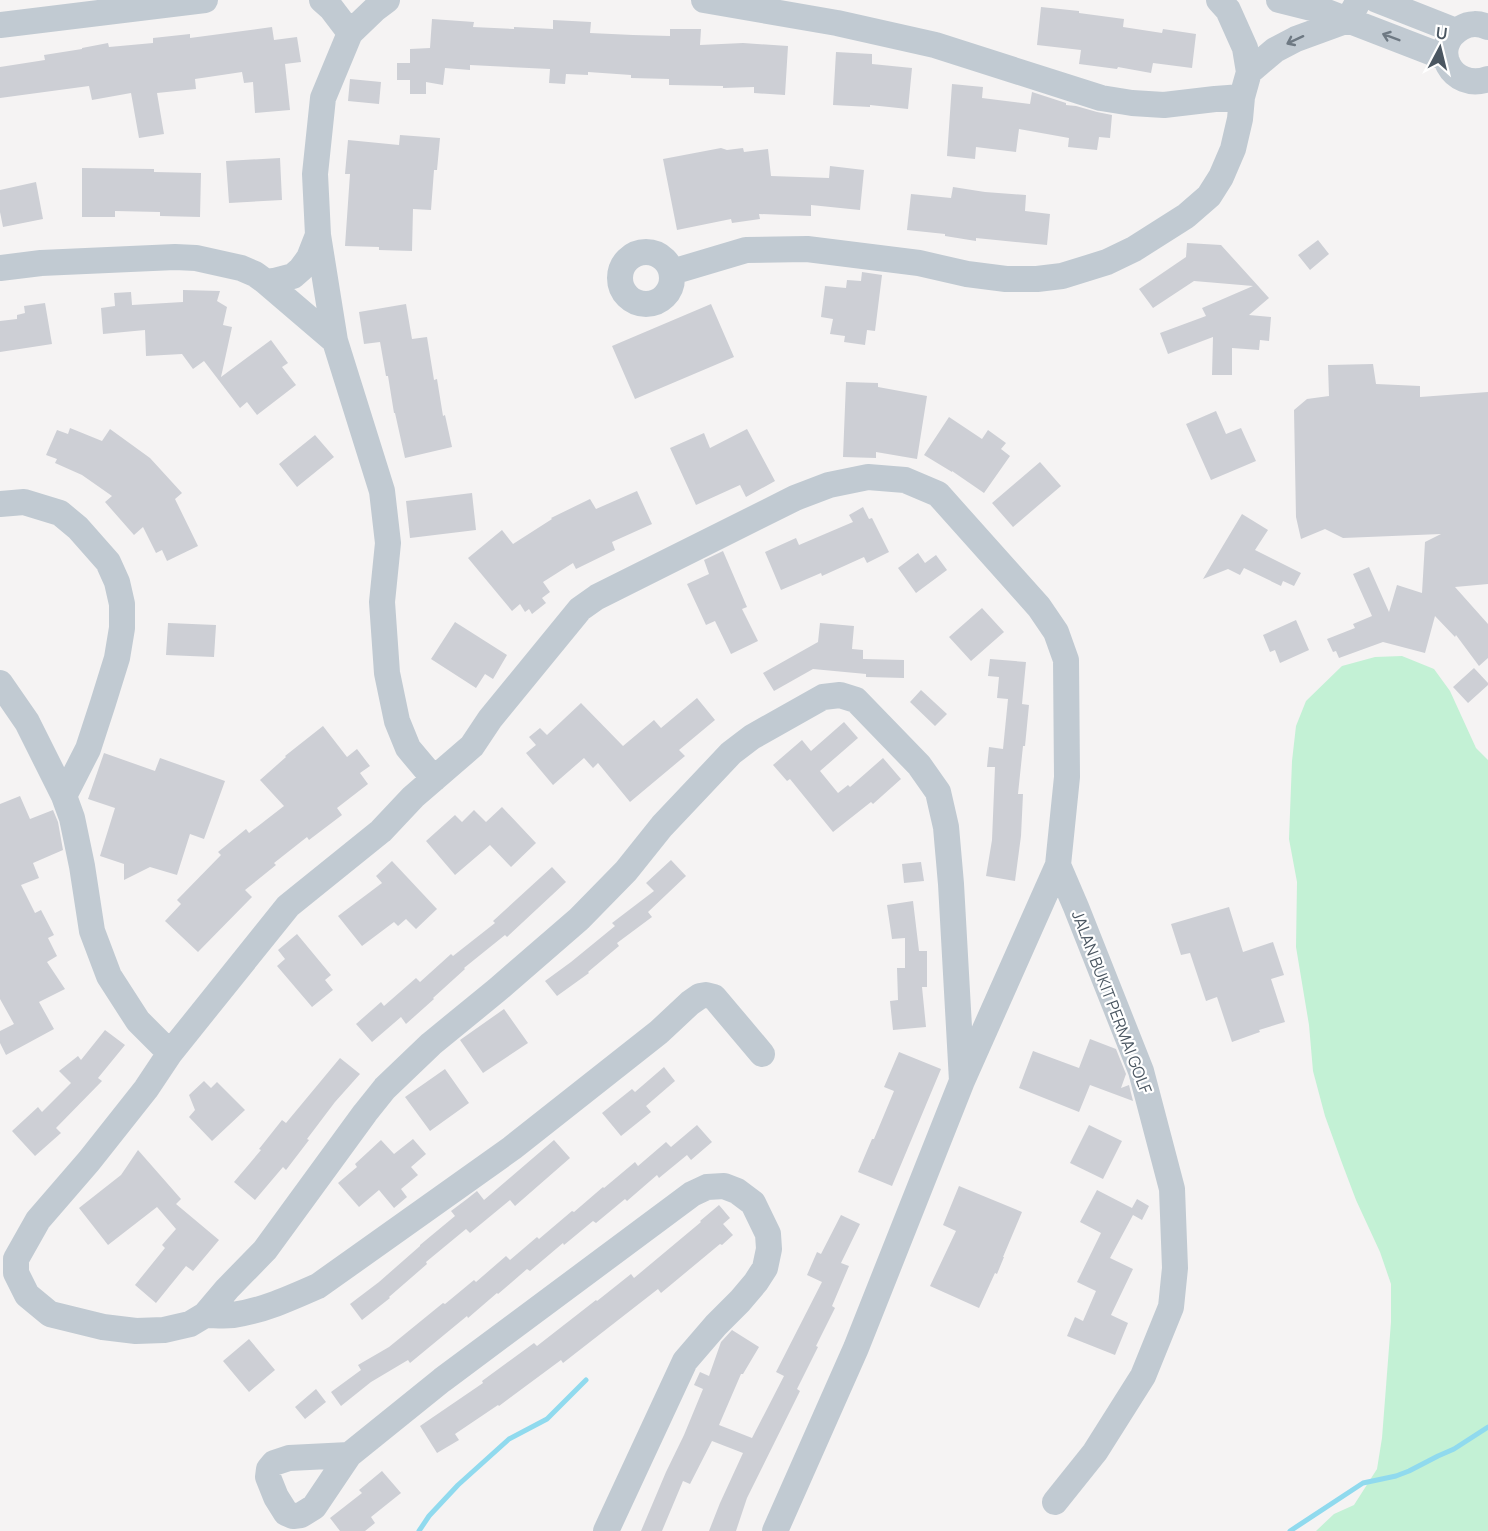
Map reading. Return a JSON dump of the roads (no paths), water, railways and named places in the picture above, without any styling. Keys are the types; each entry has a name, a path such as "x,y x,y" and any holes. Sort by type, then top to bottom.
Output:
{"street":[{"path":"0,25 205,0"},
{"path":"322,0 350,33"},
{"path":"387,0 350,33 323,98 315,174 318,235 335,341 382,492 388,543 382,602 387,673 397,721 408,748 434,779"},
{"path":"704,0 837,23 935,45 1101,98 1164,105 1242,98"},
{"path":"672,272 746,250 807,249 920,263 967,274 1006,279 1037,279 1062,276 1107,262 1134,249 1186,216 1209,196 1221,177 1233,149 1242,98 1250,72 1245,48 1228,10 1219,0"},
{"path":"1279,0 1327,12 1354,10 1446,58"},
{"path":"1377,0 1456,31"},
{"path":"1250,72 1275,50 1354,10"},
{"path":"1488,27 1475,24 1465,25 1449,38 1446,48 1449,67 1461,79 1478,82 1488,79"},
{"path":"266,282 293,276 301,269 309,258 318,235"},
{"path":"0,268 41,263 118,259 196,258 241,268 255,274 335,341"},
{"path":"775,1531 856,1348 962,1082 1058,865 1067,777 1066,660 1056,632 1039,607 938,494 905,480 868,477 812,491 597,597 580,609 490,719 472,746 413,797 381,831 288,906 170,1053 146,1089 8,1260 27,1295 50,1314 103,1327 136,1331 164,1330 189,1324 205,1315 265,1250 385,1088 431,1044 579,920 626,871 662,826 731,753 752,737 824,697 840,695 856,700 919,765 938,792 946,827 951,884 962,1082"},
{"path":"0,504 24,502 60,513 78,528 108,562 117,582 122,604 122,628 114,669 88,749 64,796"},
{"path":"0,683 27,722 64,796 72,818 82,866 92,931 109,976 138,1021 170,1053"},
{"name":"JALAN BUKIT PERMAI GOLF","path":"1055,1502 1095,1452 1143,1376 1171,1307 1175,1268 1172,1190 1141,1071 1058,865"},
{"path":"205,1315 232,1316 260,1309 318,1286 512,1148 659,1032 700,996 706,994 714,997 762,1054"},
{"path":"349,1455 442,1380 692,1194 708,1187 724,1186 737,1191 753,1203 765,1226 769,1249 765,1268 740,1301 685,1362 606,1531"}],"waterway":[{"path":"419,1531 429,1516 458,1485 509,1439 547,1419 586,1380"},
{"path":"1290,1531 1363,1483 1409,1471 1454,1449 1488,1427"}]}
